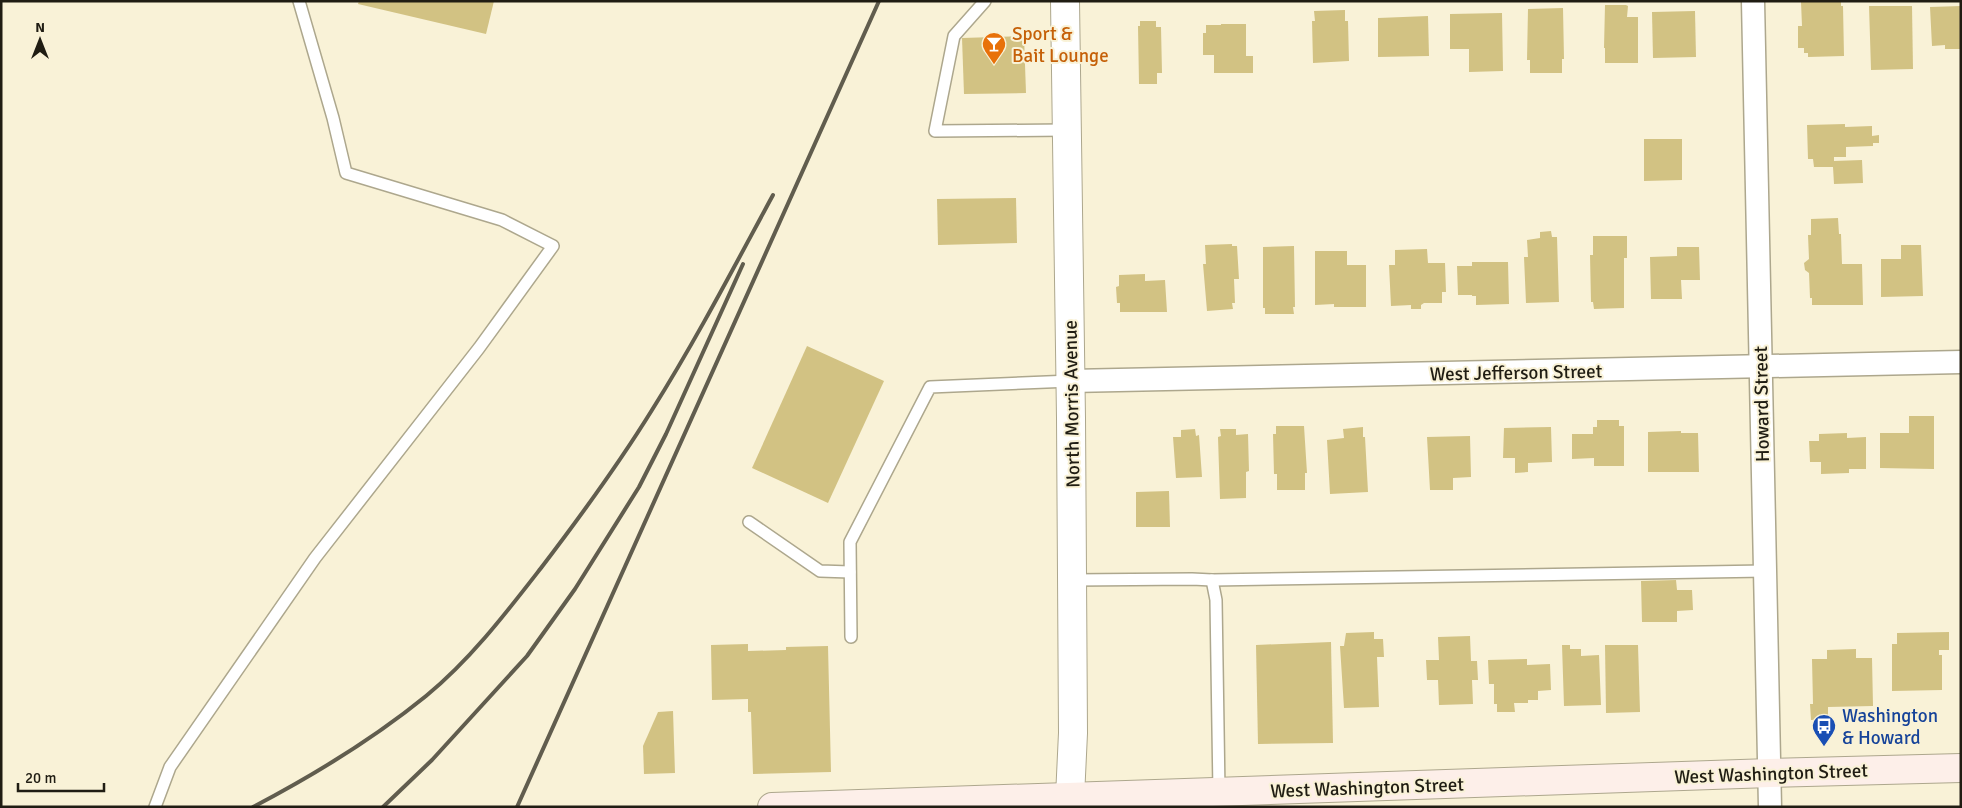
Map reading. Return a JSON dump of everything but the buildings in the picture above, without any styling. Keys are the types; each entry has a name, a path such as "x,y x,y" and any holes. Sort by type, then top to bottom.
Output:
{"main road":[{"name":"West Washington Street","path":"772,807 1070,802 1219,792 1961,768"}],"street":[{"name":"North Morris Avenue","path":"1065,1 1073,580 1073,733 1070,802"},
{"name":"Howard Street","path":"1753,1 1770,807"},
{"name":"West Jefferson Street","path":"1071,381 1961,362"}],"lane":[{"path":"155,807 170,767 315,558 479,348 553,246 502,220 346,173 333,118 299,1"},
{"path":"985,1 954,36 935,131 1067,130"},
{"path":"851,637 850,542 930,387 1071,381"},
{"path":"750,522 820,571 850,572"},
{"path":"1073,580 1212,580 1765,570"},
{"path":"1212,580 1216,600 1219,792"}],"railway":[{"path":"517,807 879,1"},
{"path":"253,807 364,742 406,712 458,667 501,619 570,530 639,430 699,330 773,195"},
{"path":"383,807 432,760 527,656 575,589 639,487 666,434 743,264"}],"place":[{"name":"Sport & Bait Lounge","path":"994,65"},
{"name":"Washington & Howard","path":"1824,747"}]}
